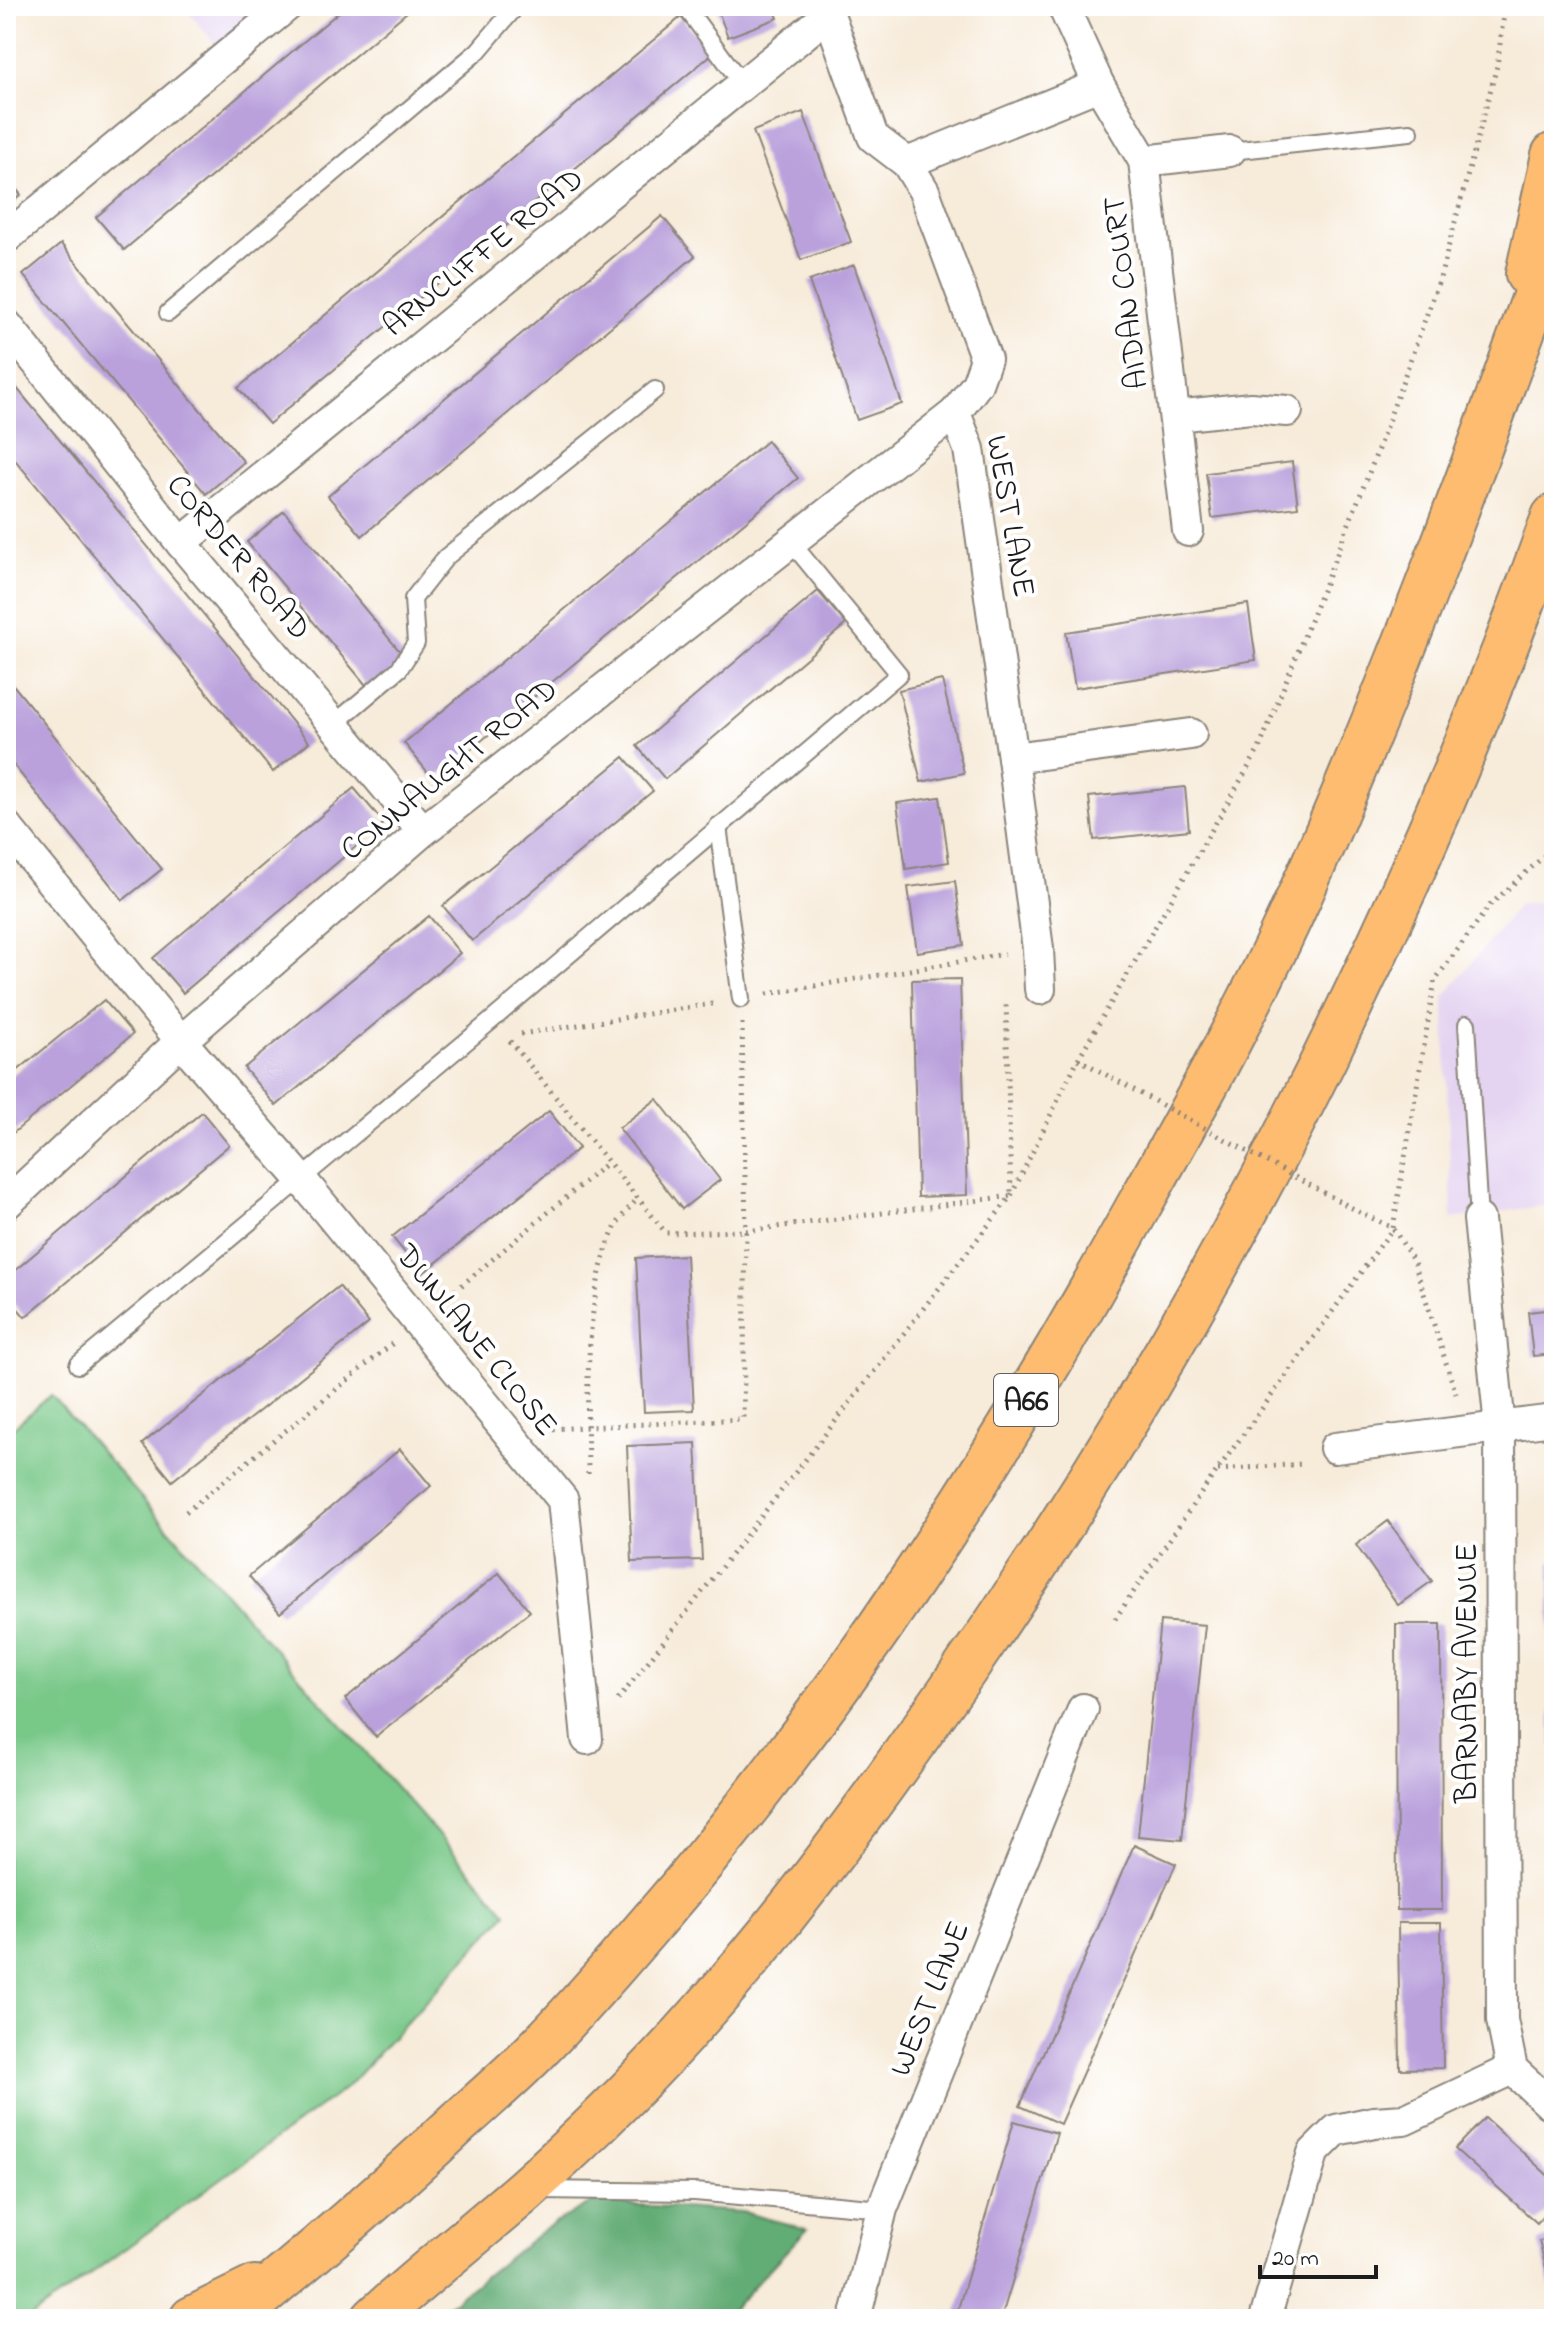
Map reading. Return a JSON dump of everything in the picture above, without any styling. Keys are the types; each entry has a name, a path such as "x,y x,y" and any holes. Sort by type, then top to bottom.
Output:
{"highway":[{"path":"1508,371 1554,155"},
{"name":"A66","path":"233,2319 415,2163 534,2053 621,1957 722,1841 818,1715 964,1500 1110,1258 1233,1031 1301,893 1430,582 1554,244"},
{"path":"374,2319 524,2190 620,2101 701,2014 791,1909 897,1766 996,1626 1073,1509 1148,1388 1291,1126 1442,803 1517,620 1554,517"},
{"name":"A66","path":"192,2319 297,2267"},
{"path":"360,2319 412,2285"}],"street":[{"path":"6,238 287,6"},
{"name":"AIDAN COURT","path":"1063,6 1099,85 1144,161 1188,531"},
{"name":"ARNCLIFFE ROAD","path":"181,543 743,85 827,10"},
{"name":"WEST LANE","path":"827,10 873,137 907,163 924,191 986,359 977,384 955,413 969,449 1013,758 1038,949 1040,989"},
{"path":"907,163 1099,85"},
{"name":"AIDAN COURT","path":"1144,161 1230,151"},
{"name":"CORDER ROAD","path":"6,324 181,543 423,831"},
{"name":"AIDAN COURT","path":"1175,416 1251,408 1287,411"},
{"name":"CONNAUGHT ROAD","path":"6,1204 181,1041 423,831 955,413"},
{"path":"1013,758 1191,734"},
{"name":"DUNLANE CLOSE","path":"6,827 181,1041 301,1179 563,1500 587,1739"},
{"name":"BARNABY AVENUE","path":"1479,1219 1500,1427 1502,2020 1512,2069"},
{"path":"1335,1448 1554,1420"},
{"name":"WEST LANE","path":"855,2319 882,2209 1083,1709"},
{"path":"1265,2319 1313,2153 1336,2130 1404,2120 1512,2069 1554,2108"}],"lane":[{"path":"168,313 478,51 513,10 512,6"},
{"path":"685,6 743,85"},
{"path":"1230,151 1410,132"},
{"path":"334,724 399,669 416,643 413,599 446,557 655,390"},
{"path":"78,1365 899,674 791,542"},
{"path":"718,826 741,999"},
{"path":"1467,1024 1479,1219"},
{"path":"524,2190 695,2192 882,2209"}],"path":[{"path":"587,1739 1011,1196 1078,1059 1259,749 1373,463 1440,278 1497,66 1505,6"},
{"path":"1115,1619 1217,1470 1393,1228 1435,980 1490,905 1554,847"},
{"path":"1011,1196 746,1231 666,1233 505,1036 1038,949"},
{"path":"1011,1196 1006,992 1040,989"},
{"path":"508,1432 743,1419 746,1231 741,999"},
{"path":"1078,1059 1393,1228 1414,1262 1456,1394"},
{"path":"567,1533 589,1504 589,1372 602,1260 616,1225 637,1198"},
{"path":"1217,1470 1303,1464"}],"shaded area":[{"path":"183,6 263,6 218,47"},
{"path":"1554,900 1554,1204 1452,1219 1444,997 1518,905"}],"green space":[{"path":"51,1395 507,1913 348,2086 29,2319 6,2319 6,1434"},
{"path":"593,2202 742,2212 807,2229 723,2319 430,2319 546,2228"}],"building":[{"path":"346,6 414,6 124,250 96,217"},
{"path":"716,6 773,6 778,18 728,37"},
{"path":"681,17 712,54 269,424 238,388"},
{"path":"803,112 851,242 801,260 753,131"},
{"path":"6,177 21,195 6,208"},
{"path":"662,216 695,256 362,536 328,496"},
{"path":"61,244 244,462 206,494 23,275"},
{"path":"854,265 902,404 857,420 809,281"},
{"path":"6,375 309,742 273,772 6,449"},
{"path":"767,441 798,478 434,780 404,743"},
{"path":"1292,462 1298,507 1212,518 1206,473"},
{"path":"284,511 407,660 370,690 247,542"},
{"path":"818,591 846,624 665,779 637,746"},
{"path":"1248,604 1256,660 1075,688 1066,632"},
{"path":"942,680 964,773 921,782 899,690"},
{"path":"14,686 162,869 123,900 6,756 6,693"},
{"path":"624,757 653,791 472,941 443,906"},
{"path":"1185,787 1189,830 1094,840 1089,797"},
{"path":"354,788 384,823 183,993 153,958"},
{"path":"940,797 949,862 906,869 897,803"},
{"path":"955,881 964,945 917,952 908,887"},
{"path":"429,916 460,953 276,1106 244,1068"},
{"path":"960,979 967,1195 918,1197 912,980"},
{"path":"104,1000 133,1034 6,1139 6,1080"},
{"path":"657,1099 720,1180 682,1209 619,1128"},
{"path":"549,1111 579,1148 422,1274 392,1237"},
{"path":"202,1112 229,1145 25,1317 6,1295 6,1278"},
{"path":"686,1255 694,1410 644,1412 636,1258"},
{"path":"339,1286 369,1323 172,1481 142,1444"},
{"path":"1554,1309 1554,1354 1533,1356 1528,1312"},
{"path":"6,1316 15,1327 6,1335"},
{"path":"696,1443 702,1560 632,1562 627,1446"},
{"path":"400,1449 431,1486 280,1613 249,1576"},
{"path":"1388,1521 1432,1581 1398,1605 1356,1545"},
{"path":"1554,1561 1554,1746 1551,1746 1550,1562"},
{"path":"499,1573 530,1611 376,1737 345,1699"},
{"path":"1160,1621 1205,1625 1182,1840 1138,1836"},
{"path":"1396,1624 1441,1624 1442,1910 1397,1910"},
{"path":"1550,1790 1554,1790 1554,1871 1551,1871"},
{"path":"1134,1845 1176,1864 1060,2124 1020,2106"},
{"path":"1398,1923 1441,1923 1443,2068 1400,2069"},
{"path":"1485,2118 1554,2181 1554,2204 1537,2223 1455,2149"},
{"path":"1014,2121 1057,2133 1001,2319 955,2319"},
{"path":"1554,2237 1554,2295 1553,2296 1539,2241"}]}
